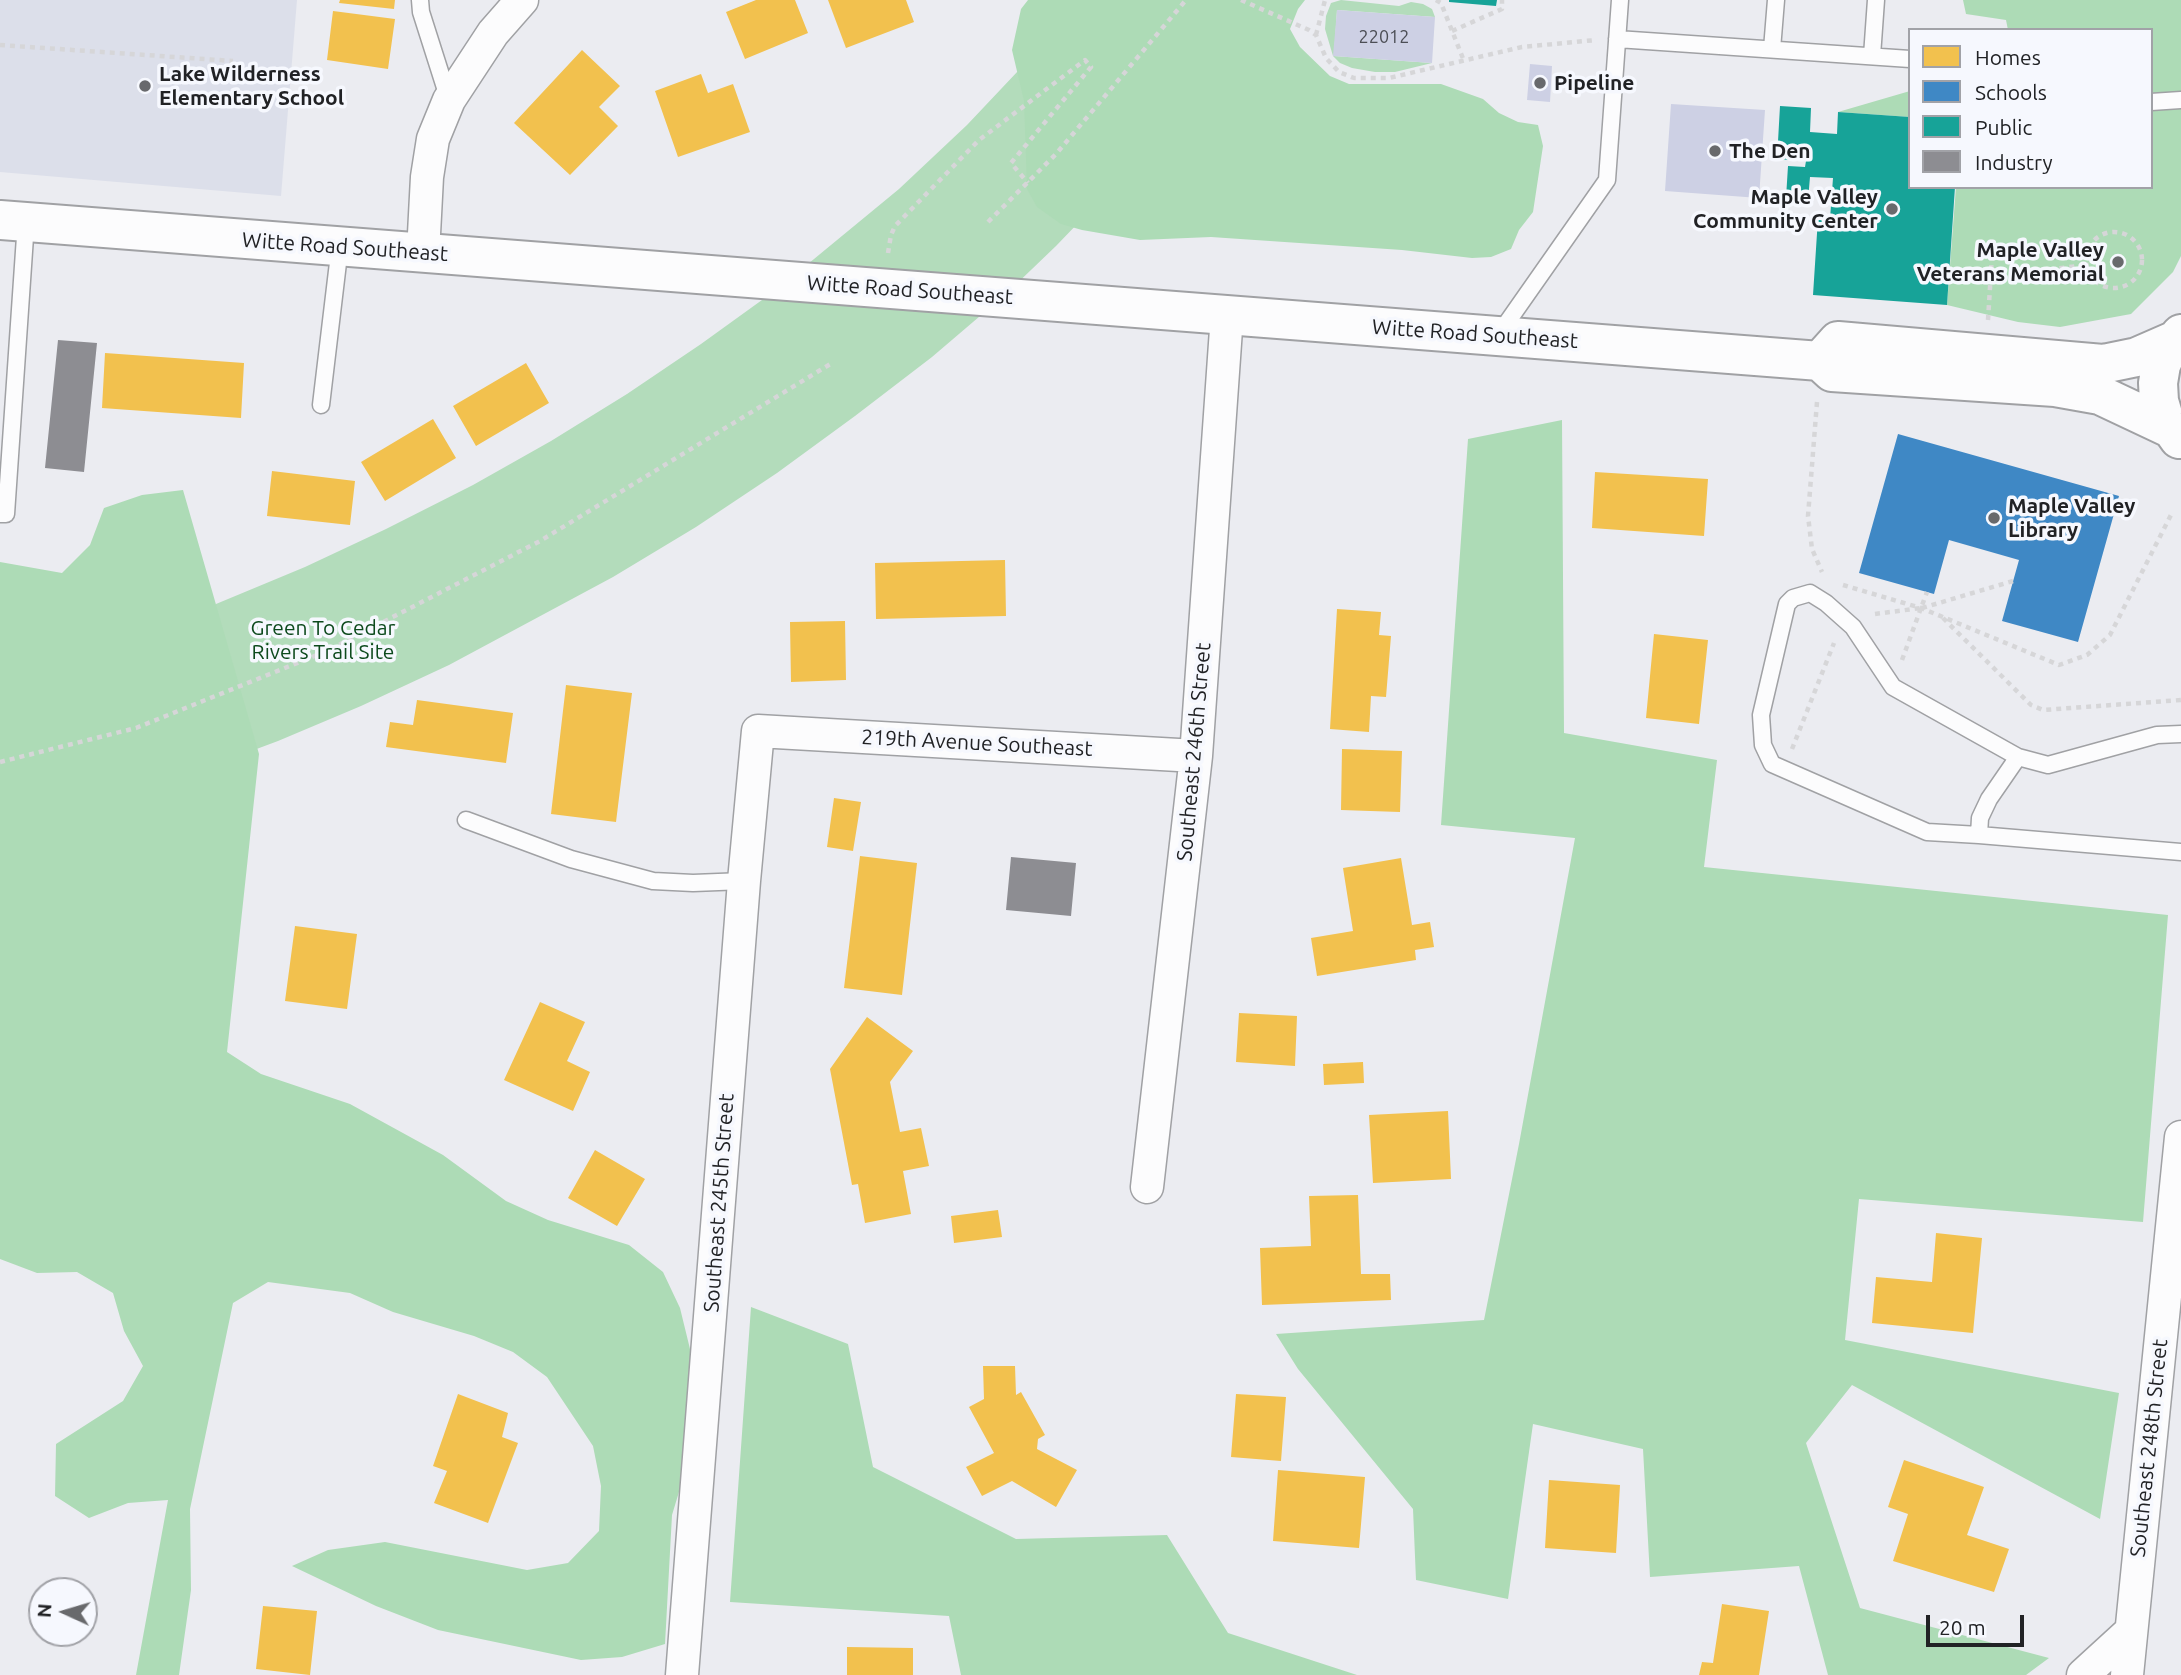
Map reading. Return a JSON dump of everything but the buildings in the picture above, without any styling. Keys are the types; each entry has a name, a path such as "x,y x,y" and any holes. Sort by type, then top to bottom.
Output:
{"street":[{"path":"423,253 427,177 433,139 449,100 494,33 522,0"},
{"name":"Witte Road Southeast","path":"13,221 1820,361 1832,372 2055,387 2100,395 2176,438"},
{"name":"Southeast 246th Street","path":"1147,1187 1196,756 1227,314"},
{"path":"1820,361 1838,341 2103,364 2137,357 2179,336"},
{"path":"2176,438 2164,418 2158,383 2161,365 2168,349 2179,336"},
{"name":"219th Avenue Southeast","path":"758,731 1196,756"},
{"name":"Southeast 245th Street","path":"682,1675 758,731"},
{"name":"Southeast 248th Street","path":"2127,1675 2181,1137"},
{"path":"2083,1675 2130,1632"}],"lane":[{"path":"421,0 421,12 449,100"},
{"path":"1498,336 1607,180 1620,0"},
{"path":"1772,50 1776,0"},
{"path":"1872,56 1876,0"},
{"path":"1617,39 1908,59"},
{"path":"2153,102 2181,100"},
{"path":"0,514 6,514 13,221"},
{"path":"321,405 340,246"},
{"path":"2181,734 2157,735 2048,765 2018,757 1892,687 1853,627 1810,593 1793,598 1787,604 1761,715 1763,745 1772,764 1927,832 2181,852"},
{"path":"1979,835 1980,818 1989,799 2018,757"},
{"path":"466,820 570,859 653,880 693,883 744,881"}],"path":[{"path":"988,222 1056,154 1186,0"},
{"path":"1241,0 1316,35"},
{"path":"1325,0 1316,35 1326,58 1339,72 1354,78 1389,78 1522,47 1617,39"},
{"path":"1436,0 1445,11 1464,61"},
{"path":"1445,11 1446,0"},
{"path":"1452,31 1502,9 1502,0"},
{"path":"0,45 233,61"},
{"path":"882,288 895,226 979,140 1086,60 1091,67 1011,163 1028,183"},
{"path":"2104,234 2123,234 2132,239 2141,256 2139,273 2126,285 2118,288 2101,286 2094,280 2086,265 2086,255 2096,239 2104,234"},
{"path":"1992,255 1987,328 1996,354"},
{"path":"1990,277 2086,265"},
{"path":"1820,361 1808,516 1812,549 1825,579"},
{"path":"0,762 136,728 327,650 540,541 832,363"},
{"path":"1837,583 1921,608 2059,664 2087,655 2109,635 2173,511"},
{"path":"1784,769 1844,619 1921,608 2013,581"},
{"path":"1892,687 1927,592"},
{"path":"1940,615 2031,705 2043,710 2181,700"}],"shaded area":[{"name":"Lake Wilderness Elementary School","path":"0,0 297,0 281,196 0,172"}],"green space":[{"path":"1028,0 1305,0 1290,29 1300,47 1330,76 1349,84 1441,84 1483,99 1499,113 1518,122 1538,125 1543,146 1533,212 1519,230 1511,249 1491,257 1472,258 1402,250 1211,237 1140,240 1061,224 1037,207 1027,189 1024,101 1012,50 1021,9"},
{"path":"1341,0 1399,6 1411,2 1423,4 1432,9 1435,17 1337,10 1334,56 1432,63 1395,72 1375,72 1340,63 1333,56 1325,29 1331,3"},
{"path":"1963,0 2181,0 2181,256 2173,272 2131,314 2060,327 2018,322 1947,305 1956,189 2153,189 2153,28 2008,28 2006,20 1966,14"},
{"name":"Green To Cedar Rivers Trail Site","path":"1052,35 1158,140 1007,293 932,357 777,473 696,527 613,577 449,665 361,706 187,775 216,604 305,567 473,485 627,394 701,344 780,287 899,189 967,125"},
{"path":"1908,92 1908,117 1838,112"},
{"path":"1562,420 1564,733 1717,760 1704,867 2168,915 2143,1222 1859,1199 1845,1340 2119,1393 2100,1519 1852,1385 1806,1443 1860,1608 2049,1658 2026,1675 1828,1675 1799,1566 1650,1577 1643,1449 1533,1424 1508,1599 1416,1580 1413,1509 1298,1369 1276,1334 1484,1320 1575,838 1441,825 1468,439"},
{"path":"183,490 259,754 227,1052 261,1074 350,1104 443,1155 506,1201 548,1220 629,1245 663,1272 680,1308 690,1349 691,1391 685,1472 672,1515 665,1644 622,1657 581,1660 438,1630 376,1606 292,1566 328,1550 385,1542 527,1570 568,1563 599,1531 601,1486 593,1446 547,1377 513,1352 474,1336 393,1312 350,1293 268,1282 233,1303 190,1509 191,1590 179,1675 136,1675 168,1500 128,1503 89,1518 55,1496 56,1444 123,1401 143,1366 124,1331 113,1293 77,1272 37,1273 0,1259 0,562 62,573 90,545 104,508 142,495"},
{"path":"751,1307 848,1344 873,1467 1016,1539 1167,1535 1228,1633 1357,1675 961,1675 949,1616 730,1602"}],"place":[{"name":"Pipeline","path":"1540,83"},
{"name":"Lake Wilderness Elementary School","path":"145,86"},
{"name":"The Den","path":"1715,151"},
{"name":"Maple Valley Community Center","path":"1892,209"},
{"name":"Maple Valley Veterans Memorial","path":"2118,262"},
{"name":"Maple Valley Library","path":"1994,518"}]}
